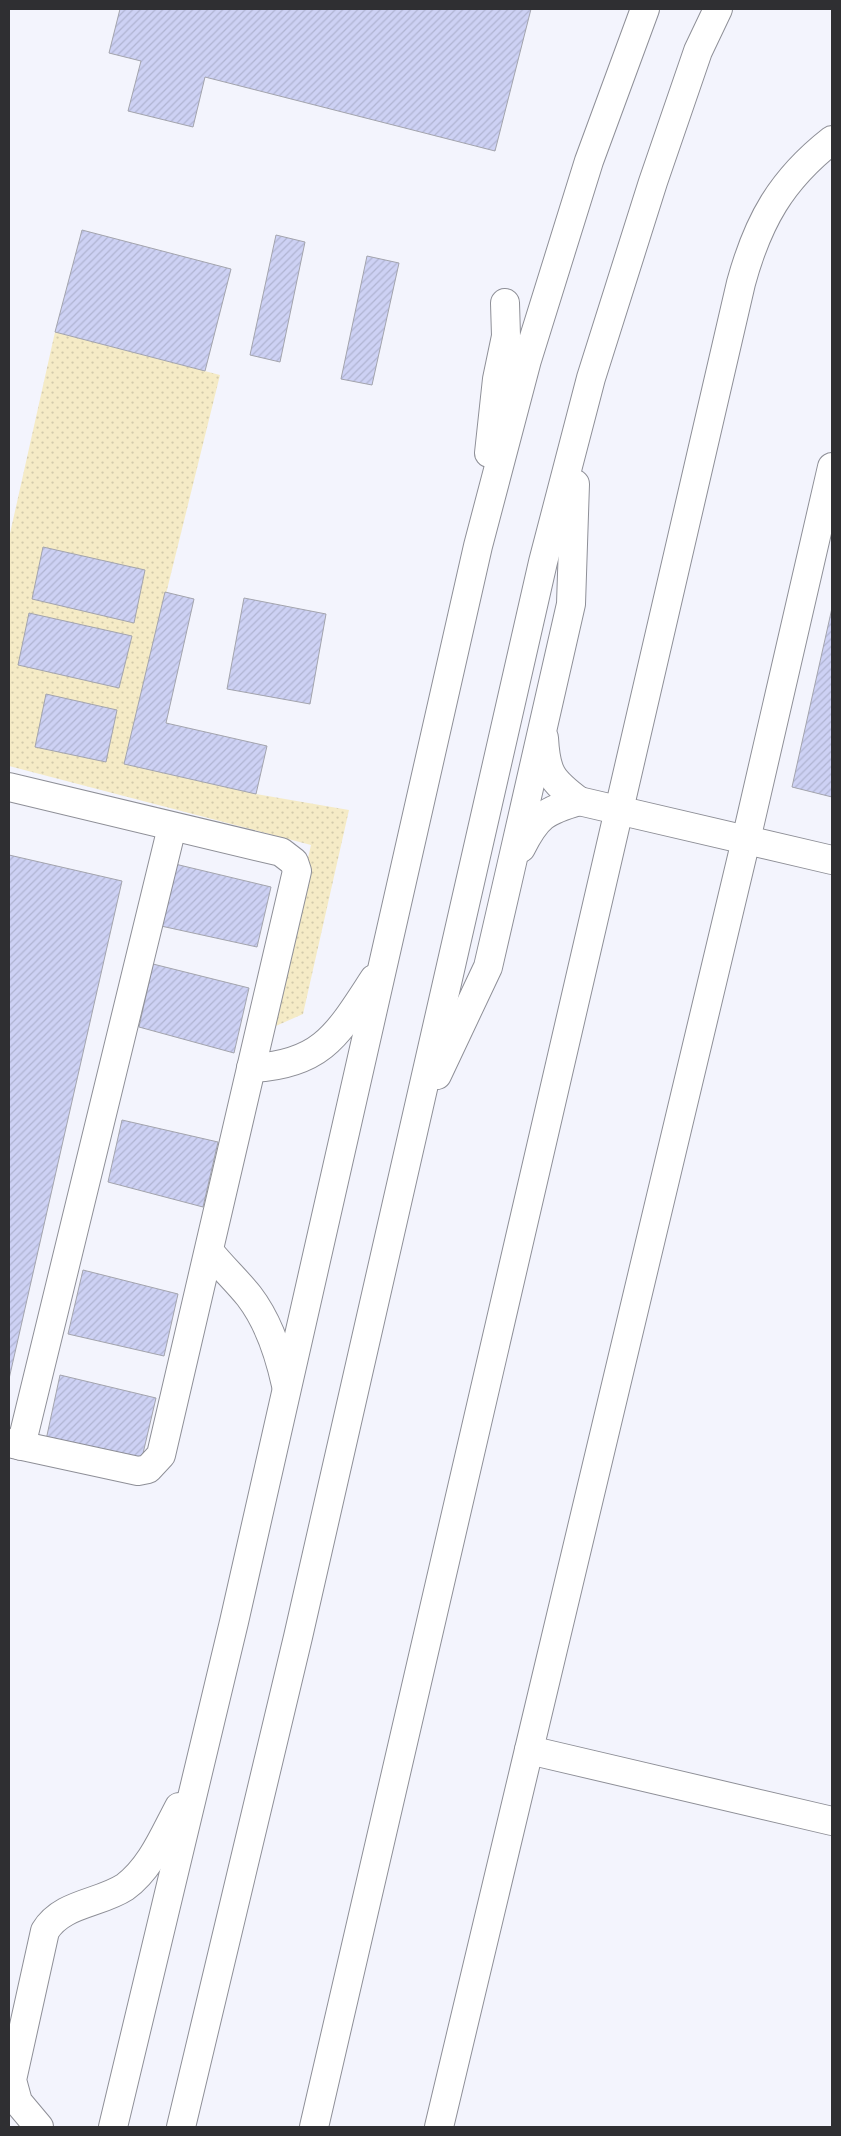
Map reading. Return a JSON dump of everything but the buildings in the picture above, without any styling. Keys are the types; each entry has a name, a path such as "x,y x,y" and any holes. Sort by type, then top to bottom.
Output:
{"street":[{"path":"113,2127 287,1391 478,546 527,360 589,161 645,9"},
{"path":"181,2127 298,1637 543,562 591,378 652,182 698,51 718,9"},
{"path":"314,2127 741,283 752,246 766,213 786,183 811,157 832,140"},
{"path":"478,546 497,379 506,336 505,303"},
{"path":"415,1124 488,967 571,604 576,435"},
{"path":"439,2127 746,840 832,467"},
{"path":"543,721 546,758 554,782 578,800 832,860"},
{"path":"9,787 281,852 294,862 297,871 163,1450 156,1462 138,1471 15,1444 172,827"},
{"path":"511,867 531,828 551,809 578,800"},
{"path":"251,1068 283,1065 304,1058 320,1049 334,1037 345,1023 383,966"},
{"path":"210,1252 249,1296 267,1325 280,1357 287,1391"},
{"path":"529,1750 832,1821"},
{"path":"39,2127 18,2102 12,2080 45,1931 58,1915 112,1894 138,1876 148,1863 196,1775"}],"sand":[{"path":"55,332 220,375 124,764 256,794 349,810 303,1014 269,1029 311,845 9,766 9,538"}]}
